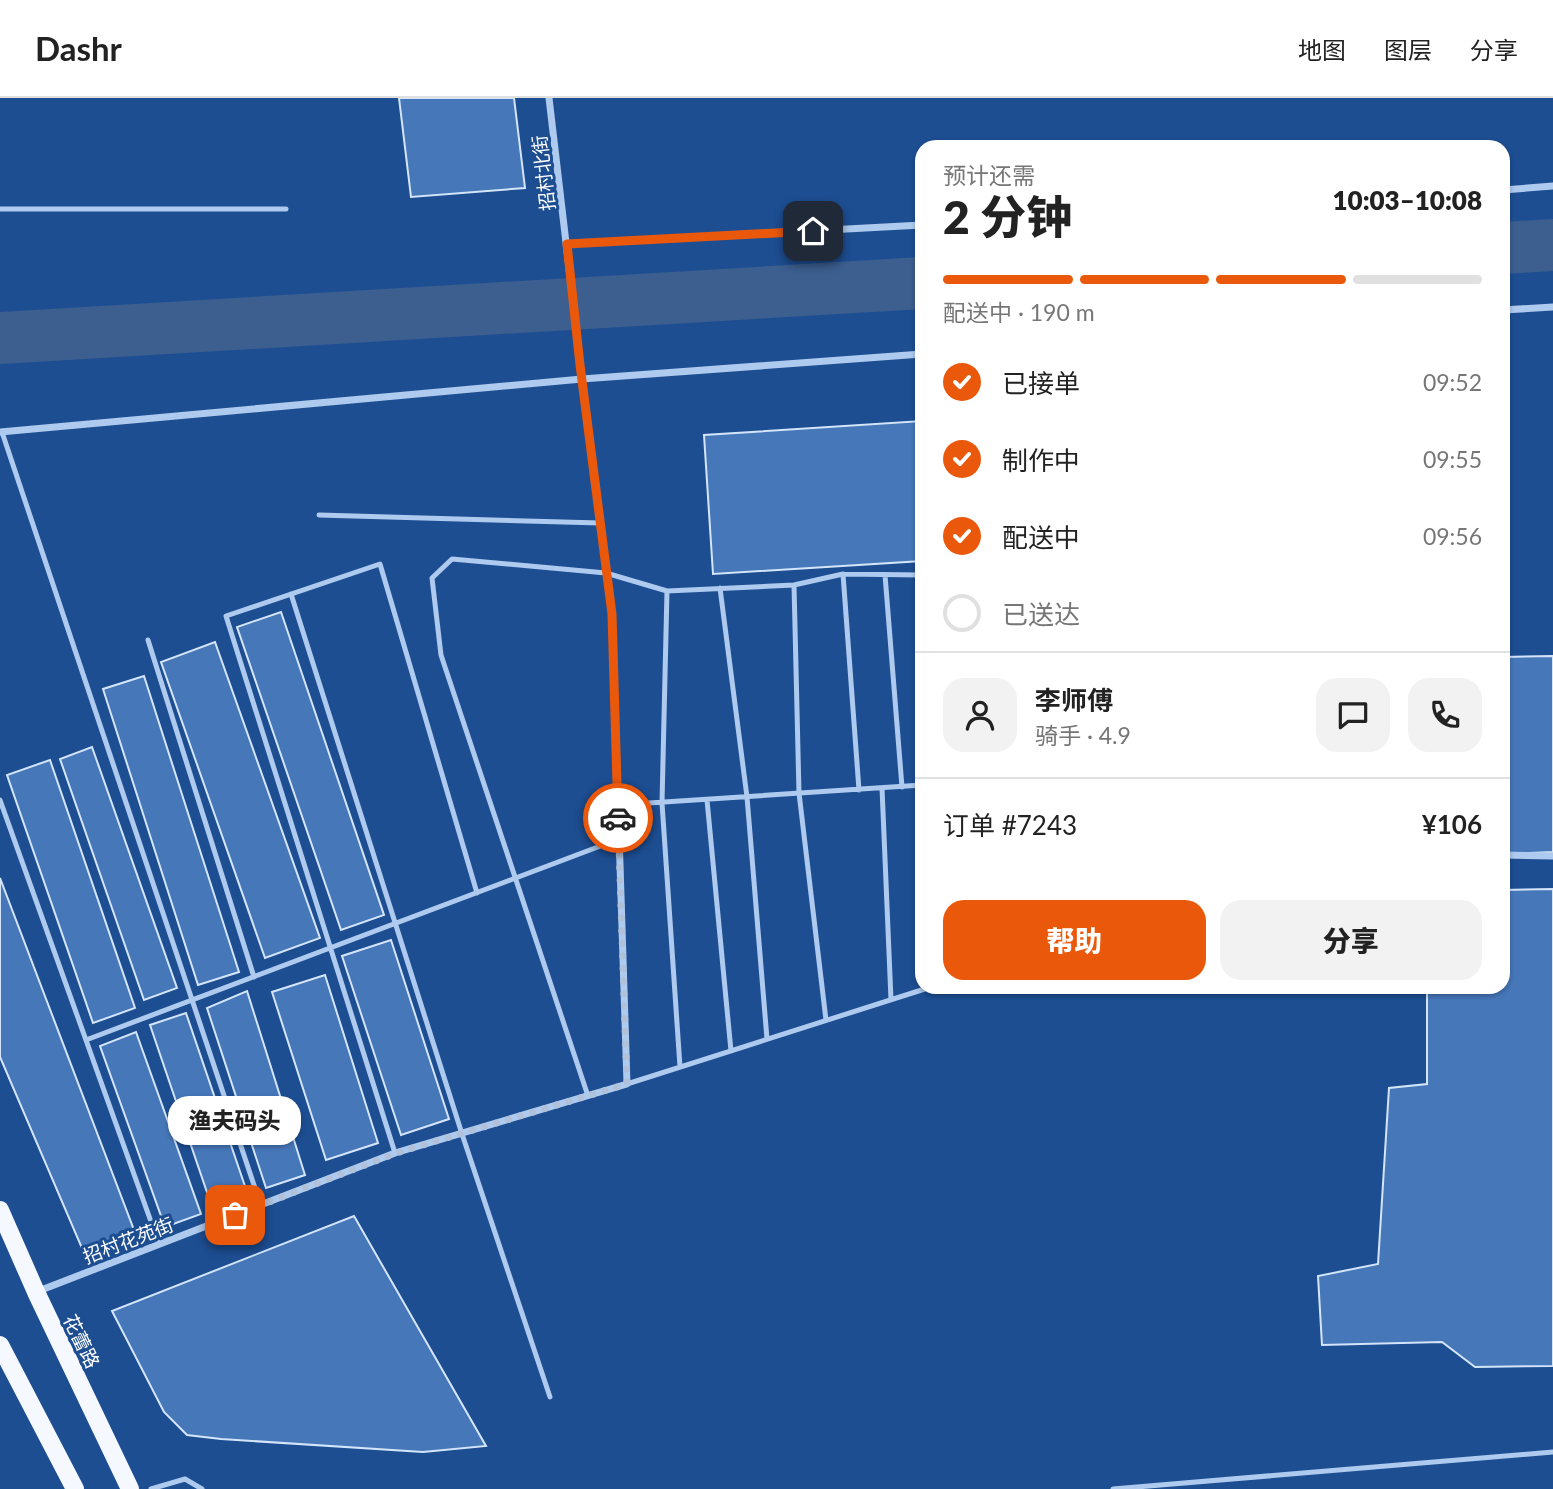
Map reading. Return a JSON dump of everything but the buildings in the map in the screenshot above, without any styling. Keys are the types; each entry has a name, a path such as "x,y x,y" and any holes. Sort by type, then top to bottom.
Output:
{"main road":[{"name":"花蕾路","path":"0,1210 130,1489"},
{"path":"0,1345 75,1489"}],"street":[{"name":"招村北街","path":"549,98 567,244"},
{"path":"1510,189 1553,186"},
{"path":"627,1084 612,614 567,244 915,225"},
{"path":"1510,310 1553,307"},
{"path":"1,432 582,379 915,355"},
{"path":"1510,855 1553,856"},
{"name":"招村花苑街","path":"36,1292 396,1153 627,1084"}],"lane":[{"path":"0,209 286,209"},
{"path":"1,432 261,1206"},
{"path":"319,516 600,523"},
{"path":"588,1096 441,655 432,578 452,559 606,573 667,591 794,585 844,574 915,575"},
{"path":"396,1153 226,617 380,564 477,893"},
{"path":"844,574 859,790"},
{"path":"885,575 902,787"},
{"path":"794,585 799,793 826,1020"},
{"path":"720,588 747,797 767,1039"},
{"path":"667,591 662,803 680,1067"},
{"path":"291,594 461,1134 550,1397"},
{"path":"148,640 254,976"},
{"path":"618,805 915,786"},
{"path":"882,788 891,1000"},
{"path":"0,800 159,1244"},
{"path":"707,800 731,1051"},
{"path":"86,1040 619,839"},
{"path":"627,1084 915,992"},
{"path":"1113,1489 1553,1452"},
{"path":"152,1489 185,1479 202,1489"}],"waterway":[{"path":"1510,248 1553,245"},
{"path":"0,338 915,283"}],"way so far":[{"path":"235,1215 396,1153 627,1084 618,818"}],"place":[{"name":"渔夫码头","path":"235,1215"}],"route":[{"path":"618,818 612,614 567,244 813,231"}]}
